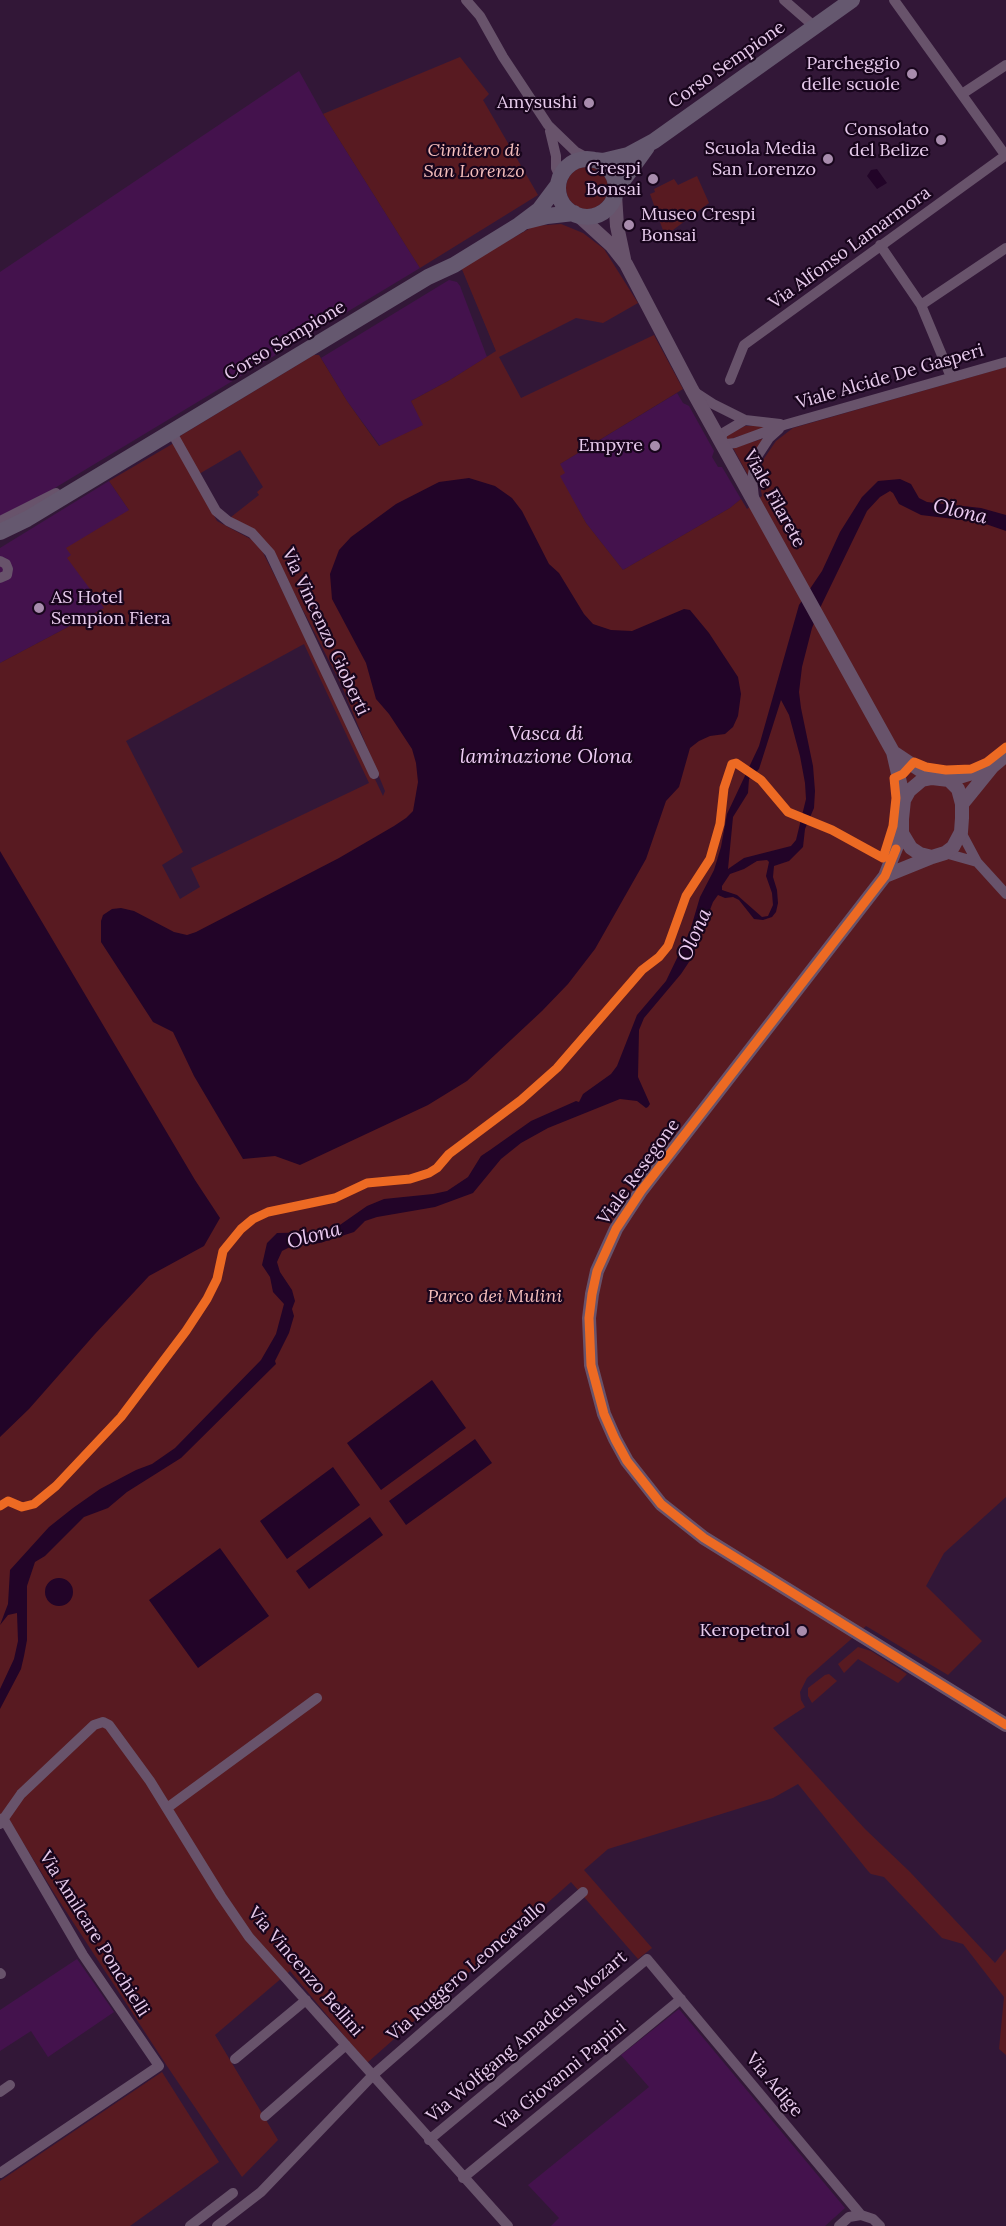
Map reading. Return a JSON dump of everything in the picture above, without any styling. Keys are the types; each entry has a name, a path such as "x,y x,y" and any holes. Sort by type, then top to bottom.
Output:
{"main road":[{"name":"Corso Sempione","path":"592,160 603,161 628,155 654,141 852,0"},
{"name":"Corso Sempione","path":"616,193 637,159 654,141"},
{"path":"592,160 607,167 612,174 616,193 610,206 603,212 586,217 564,206 559,181 568,167 575,162 592,160"},
{"name":"Corso Sempione","path":"519,225 539,210 559,181"},
{"name":"Corso Sempione","path":"0,532 519,225 534,218 576,214"}],"street":[{"path":"466,0 480,16 503,57 548,125 576,152 592,160"},
{"path":"784,0 815,27"},
{"path":"894,0 1006,156"},
{"path":"962,94 1006,65"},
{"path":"548,125 554,145 559,181"},
{"name":"Via Alfonso Lamarmora","path":"730,380 744,345 1006,156"},
{"name":"Viale Filarete","path":"616,193 616,226 626,264"},
{"name":"Viale Filarete","path":"576,214 611,245 626,264 692,390 893,752 904,801"},
{"path":"880,246 921,305 951,377"},
{"path":"921,305 1006,248"},
{"name":"Viale Alcide De Gasperi","path":"720,441 727,444 735,443 783,424 1006,362"},
{"name":"Viale Alcide De Gasperi","path":"692,390 713,404 745,420 783,424"},
{"path":"720,441 723,434 745,420"},
{"name":"Viale Alcide De Gasperi","path":"754,500 752,480 756,458 769,438 783,424"},
{"name":"Via Vincenzo Gioberti","path":"171,431 216,511 228,521 252,533 270,553 374,774"},
{"path":"0,521 57,492 71,492"},
{"name":"Corso Sempione","path":"0,539 62,505 71,492"},
{"path":"0,561 6,564 8,569 5,577 0,578"},
{"name":"Viale Filarete","path":"893,752 932,778"},
{"path":"962,804 992,767 1006,755"},
{"path":"977,862 915,852 905,841 902,833 904,801 914,786 922,780 932,778 949,780 992,767"},
{"path":"885,876 939,855 953,847 961,832 962,804 958,789 949,780"},
{"path":"961,832 977,862 1006,894"},
{"name":"Viale Resegone","path":"902,833 885,876 628,1209 616,1228 597,1271 589,1318 591,1365 604,1414 627,1461 661,1504 704,1538 1006,1725"},
{"path":"167,1808 317,1698"},
{"name":"Via Vincenzo Bellini","path":"2,1821 21,1794 94,1725 103,1722 112,1727 167,1808 216,1889 249,1937 508,2226"},
{"name":"Via Amilcare Ponchielli","path":"0,2173 159,2066 83,1955 2,1821"},
{"name":"Via Ruggero Leoncavallo","path":"217,2226 261,2192 373,2075 583,1892"},
{"name":"Via Adige","path":"646,1959 861,2215 873,2219 880,2226"},
{"name":"Via Wolfgang Amadeus Mozart","path":"429,2140 646,1959"},
{"name":"Via Giovanni Papini","path":"463,2178 681,1999"},
{"path":"235,2059 306,2000"},
{"path":"265,2116 346,2045"},
{"path":"0,2092 10,2085"},
{"path":"190,2226 233,2193"},
{"path":"839,2226 849,2217 861,2215"}],"shaded area":[{"path":"299,71 323,114 420,268 0,521 0,272"},
{"path":"449,280 457,282 460,286 487,357 411,401 424,425 380,446 347,401 321,358"},
{"path":"677,393 683,403 689,406 714,451 712,457 718,467 722,467 741,499 730,508 623,570 586,523 559,476 560,464"},
{"path":"109,481 129,510 104,608 0,663 0,548"},
{"path":"77,1959 114,2012 48,2057 31,2031 0,2051 0,2010"},
{"path":"679,2009 845,2208 825,2226 551,2226 559,2218 528,2185 649,2087 621,2055"}],"green space":[{"name":"Cimitero di San Lorenzo","path":"460,57 489,94 483,100 538,195 420,268 323,114"},
{"path":"587,167 602,173 608,188 602,203 587,209 572,203 566,188 572,173"},
{"path":"697,176 709,203 665,236 650,194 655,192 654,189 674,179 678,185"},
{"name":"Parco dei Mulini","path":"561,224 583,233 604,249 638,303 603,323 576,318 499,357 521,398 654,335 683,389 560,464 565,473 560,476 586,523 623,570 730,508 741,499 747,509 762,496 759,480 763,460 776,441 793,428 1006,367 1006,1497 944,1553 926,1586 982,1641 948,1675 866,1626 807,1678 800,1692 805,1707 773,1728 865,1829 910,1872 995,1963 1006,1949 1006,2055 999,2049 1004,1997 963,1944 942,1938 884,1877 868,1871 798,1784 773,1798 608,1849 584,1870 652,1948 638,1959 571,1882 367,2063 290,1971 215,2035 278,2140 242,2177 167,2066 12,1825 0,1826 0,663 104,608 67,558 71,555 66,548 129,510 109,481 174,443 217,521 258,543 325,674 383,796 385,791 341,684 271,548 258,533 231,517 259,495 257,492 263,487 240,450 199,474 180,436 314,355 319,355 347,401 379,446 423,425 411,401 496,351 461,267 534,226","holes":["304,644 369,783 191,868 200,887 180,899 162,865 183,852 126,741"]},
{"path":"745,426 771,426 727,440 726,436"},
{"path":"768,437 749,477 733,448"},
{"path":"858,1647 871,1651 907,1674 898,1683 858,1659 844,1673 838,1664"},
{"path":"829,1674 837,1681 812,1703 808,1696 808,1688"},
{"path":"162,2072 219,2162 130,2226 0,2226 0,2181"}],"water":[{"path":"877,169 887,183 877,189 867,176 871,170"},
{"name":"Vasca di laminazione Olona","path":"469,478 495,486 512,498 522,511 549,564 559,573 584,614 593,624 611,630 632,631 684,609 690,610 709,633 738,677 741,694 738,716 733,727 725,734 710,736 690,748 679,787 666,801 646,859 595,949 568,984 542,1011 467,1081 428,1105 300,1165 275,1156 243,1159 194,1076 173,1032 153,1022 101,942 101,921 103,915 112,909 121,908 134,911 174,932 187,935 196,932 339,858 394,826 413,811 418,782 412,749 376,699 366,663 332,599 330,574 339,550 351,537 396,504 439,482"},
{"name":"Olona","path":"900,479 911,484 919,498 927,502 981,508 1006,515 1006,531 977,521 921,515 899,504 890,491 880,497 867,511 821,606 812,628 802,667 799,692 813,766 815,791 814,808 805,829 803,847 789,861 774,866 773,877 778,903 772,917 763,920 754,919 739,900 733,897 725,898 718,895 713,902 691,959 644,1018 639,1030 638,1077 650,1104 648,1107 646,1108 637,1101 620,1099 548,1128 521,1143 501,1159 473,1193 435,1207 377,1217 365,1221 354,1232 320,1243 292,1246 282,1251 277,1262 280,1272 292,1290 295,1301 289,1333 275,1361 276,1364 181,1458 127,1492 108,1508 84,1517 45,1556 35,1562 27,1586 27,1640 21,1669 0,1709 0,1689 14,1659 18,1641 17,1613 8,1615 0,1625 8,1604 10,1570 49,1527 73,1508 100,1489 152,1464 175,1448 261,1360 276,1334 284,1304 273,1292 270,1277 262,1265 267,1243 277,1233 322,1232 337,1227 367,1206 384,1199 447,1191 468,1177 481,1156 531,1121 576,1101 579,1102 583,1094 611,1074 617,1066 637,1015 666,981 690,931 700,897 714,870 727,814 759,746 799,605 822,571 840,532 862,497 878,481","holes":["781,700 789,715 805,783 806,799 796,840 791,846 744,858 728,869 733,817 748,793 749,779 759,769","767,860 769,862 766,876 772,893 773,905 768,916 762,917 737,895 722,890 722,886 730,874 757,861"]},
{"path":"0,851 195,1180 220,1218 204,1246 149,1276 29,1409 0,1437"},
{"path":"432,1380 466,1428 381,1490 347,1443"},
{"path":"475,1439 492,1463 406,1525 389,1501"},
{"path":"333,1467 360,1505 287,1559 260,1521"},
{"path":"370,1517 383,1535 309,1589 296,1571"},
{"path":"220,1548 269,1616 198,1668 149,1600"},
{"path":"59,1578 69,1582 73,1592 69,1602 59,1606 49,1602 45,1592 49,1582"}],"cycle path":[{"path":"0,1506 8,1501 22,1507 34,1504 56,1486 121,1417 186,1331 207,1299 217,1279 223,1251 241,1229 253,1219 268,1212 335,1198 367,1183 410,1179 429,1173 437,1168 449,1154 521,1100 557,1068 642,970 659,957 668,946 686,896 710,859 720,824 724,788 732,764 736,763 761,780 788,812 832,830 883,858 893,826 896,798 894,778 903,774 914,762 926,767 946,770 971,769 987,762 1006,747"},
{"path":"896,849 885,876 641,1191 616,1229 597,1271 592,1294 589,1318 591,1365 604,1414 615,1439 627,1461 661,1504 704,1538 1006,1725"}],"place":[{"name":"Parcheggio delle scuole","path":"912,74"},
{"name":"Amysushi","path":"589,103"},
{"name":"Consolato del Belize","path":"941,140"},
{"name":"Scuola Media San Lorenzo","path":"828,159"},
{"name":"Crespi Bonsai","path":"653,179"},
{"name":"Museo Crespi Bonsai","path":"629,225"},
{"name":"Empyre","path":"655,446"},
{"name":"AS Hotel Sempion Fiera","path":"39,608"},
{"name":"Keropetrol","path":"802,1631"}]}
